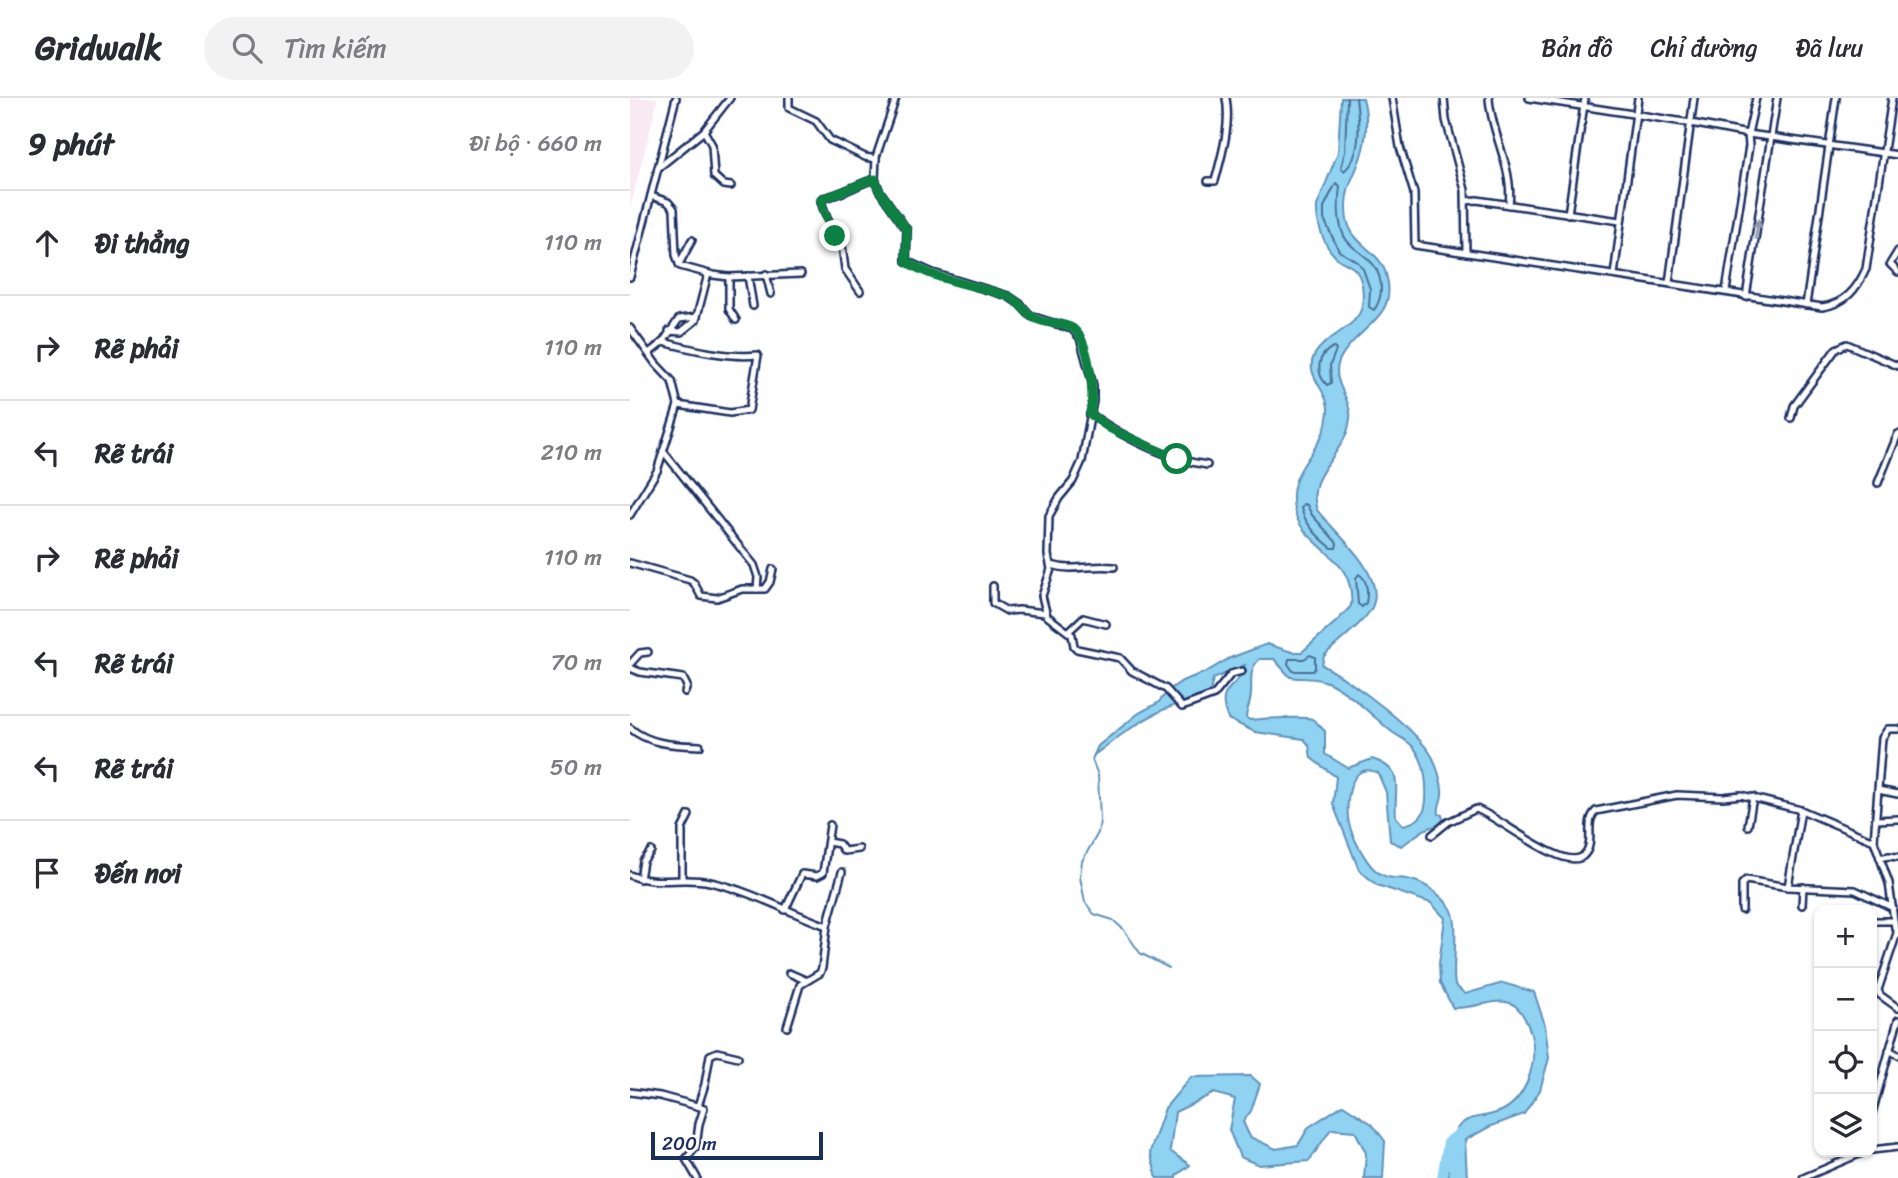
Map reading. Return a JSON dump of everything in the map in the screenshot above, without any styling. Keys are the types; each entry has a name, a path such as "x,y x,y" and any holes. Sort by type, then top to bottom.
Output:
{"street":[{"path":"630,277 676,98"},
{"path":"658,168 704,131 730,98"},
{"path":"789,98 789,108 816,121 830,140 865,157 876,159"},
{"path":"896,98 876,159 875,179 879,190 907,230 906,261 933,274 1008,296 1040,321 1065,326 1077,332 1083,345 1093,385 1090,414 1082,461 1073,481 1049,516 1048,555 1051,565 1042,596 1048,619 1069,631 1077,649 1116,656 1132,671 1166,689 1179,706 1214,695 1231,674 1242,671"},
{"path":"1208,181 1215,181 1221,160 1227,124 1226,98"},
{"path":"1392,98 1400,147 1414,193 1415,246 1806,305 1833,305 1853,291 1861,281 1869,253 1892,98"},
{"path":"1444,98 1446,120 1460,167 1466,201 1466,253"},
{"path":"1489,98 1492,121 1507,171 1511,193 1509,205"},
{"path":"1529,98 1691,122 1772,138 1898,155"},
{"path":"1569,214 1585,98"},
{"path":"1614,275 1638,98"},
{"path":"1670,283 1694,98"},
{"path":"1726,291 1749,146 1748,134 1756,98"},
{"path":"1746,297 1777,98"},
{"path":"1806,305 1836,98"},
{"path":"704,131 712,145 714,176 724,185 731,186"},
{"path":"860,291 845,269 842,245 832,230 821,202 823,198 844,193 875,179"},
{"path":"651,196 668,202 674,209 676,255 679,264"},
{"path":"1466,201 1620,221"},
{"path":"679,264 692,240"},
{"path":"1898,251 1890,264 1898,272"},
{"path":"679,264 708,274 729,277 801,274"},
{"path":"669,331 681,332 698,317 708,274"},
{"path":"766,274 771,293"},
{"path":"748,276 753,306"},
{"path":"729,277 729,309 736,320"},
{"path":"649,353 663,342 679,319 698,317"},
{"path":"630,327 672,381 678,405 652,481 630,515"},
{"path":"663,342 720,354 758,355 749,410 730,413 678,405"},
{"path":"1791,418 1794,406 1836,349 1842,345 1847,344 1898,366"},
{"path":"1090,414 1111,429 1165,455 1207,465"},
{"path":"1878,483 1896,445 1898,434"},
{"path":"663,451 754,565 758,577 757,589"},
{"path":"630,563 690,580 701,596 717,598 742,589 767,588 773,569"},
{"path":"1051,565 1071,570 1079,567 1114,567"},
{"path":"993,586 993,603 1001,609 1045,613"},
{"path":"1069,631 1083,618 1106,624"},
{"path":"648,652 640,653 630,666 640,672 683,678 687,686 685,692"},
{"path":"630,728 648,740 700,746"},
{"path":"1898,729 1889,728 1884,733 1873,831 1889,883 1897,933 1878,990 1898,1008"},
{"path":"1878,790 1898,794"},
{"path":"1432,835 1448,822 1476,809 1542,847 1567,859 1576,860 1583,855 1591,842 1590,820 1596,811 1677,795 1723,797 1735,794 1801,810 1874,841"},
{"path":"1748,826 1754,797"},
{"path":"1788,887 1801,810"},
{"path":"682,879 682,829 689,815"},
{"path":"1876,820 1898,818"},
{"path":"785,910 802,874 822,875 830,825"},
{"path":"828,842 839,844 844,851 859,849"},
{"path":"640,879 643,861 651,851"},
{"path":"1880,858 1898,857"},
{"path":"787,1027 800,985 820,973 827,926 842,872"},
{"path":"630,875 651,882 682,879 736,888 827,926"},
{"path":"1742,910 1743,881 1788,887 1855,890 1893,908"},
{"path":"1802,905 1803,887"},
{"path":"1877,921 1894,920"},
{"path":"789,973 806,981"},
{"path":"1877,1094 1898,1020"},
{"path":"1889,1049 1898,1055"},
{"path":"698,1106 708,1074 710,1055 717,1052 738,1057"},
{"path":"630,1092 704,1108 697,1142 686,1161 697,1178"},
{"path":"1877,1149 1898,1147"},
{"path":"1803,1178 1851,1157"}],"shaded area":[{"path":"630,98 658,98 630,208"}],"water":[{"path":"1341,98 1363,98 1366,134 1348,193 1347,220 1357,239 1378,258 1387,278 1389,292 1381,313 1348,347 1338,365 1338,379 1349,406 1350,421 1344,439 1319,477 1315,498 1317,510 1365,567 1375,593 1370,611 1324,656 1322,665 1385,709 1418,738 1429,752 1441,782 1439,814 1443,820 1438,826 1423,830 1401,846 1390,841 1386,792 1378,773 1368,770 1360,772 1351,786 1349,824 1360,849 1376,871 1388,877 1422,884 1450,907 1455,923 1455,985 1465,994 1503,983 1534,992 1545,1025 1549,1058 1540,1090 1524,1114 1489,1127 1465,1140 1467,1178 1449,1178 1448,1146 1456,1129 1465,1121 1504,1109 1521,1093 1527,1082 1533,1058 1531,1034 1525,1018 1517,1008 1500,1001 1453,1008 1440,983 1439,964 1445,918 1431,903 1377,885 1359,870 1333,804 1336,777 1311,758 1309,745 1304,739 1255,732 1228,719 1224,699 1229,688 1243,673 1245,665 1213,679 1210,692 1150,716 1094,755 1098,746 1139,713 1158,703 1169,690 1182,681 1267,644 1292,652 1302,652 1351,606 1350,587 1344,572 1302,527 1295,513 1293,495 1298,474 1321,438 1328,414 1325,397 1313,373 1312,361 1320,347 1355,320 1362,306 1361,279 1356,270 1338,259 1330,250 1321,232 1318,218 1317,206 1338,152","holes":["1260,659 1274,659 1290,677 1318,679 1336,686 1412,746 1421,759 1426,780 1425,806 1420,817 1403,825 1396,817 1396,782 1390,769 1372,759 1348,768 1325,754 1325,731 1312,719 1246,718 1253,668"]},
{"path":"1251,1076 1260,1084 1251,1111 1243,1122 1250,1137 1276,1149 1298,1145 1309,1127 1343,1105 1372,1124 1385,1141 1383,1178 1364,1178 1366,1153 1355,1131 1331,1129 1309,1161 1259,1165 1240,1157 1229,1130 1235,1099 1214,1093 1175,1112 1170,1151 1190,1165 1176,1178 1157,1178 1150,1152 1165,1108 1191,1077"}],"waterway":[{"path":"1094,755 1092,760 1098,775 1100,821 1098,833 1082,861 1080,877 1085,902 1094,914 1113,920 1124,930 1140,953 1169,968"},
{"path":"1442,1178 1448,1142 1460,1133"}],"route":[{"path":"835,236 821,199 844,193 875,179 879,190 907,230 906,261 933,274 1014,298 1026,312 1040,321 1058,324 1077,332 1091,375 1093,401 1090,414 1111,429 1177,459"}]}
